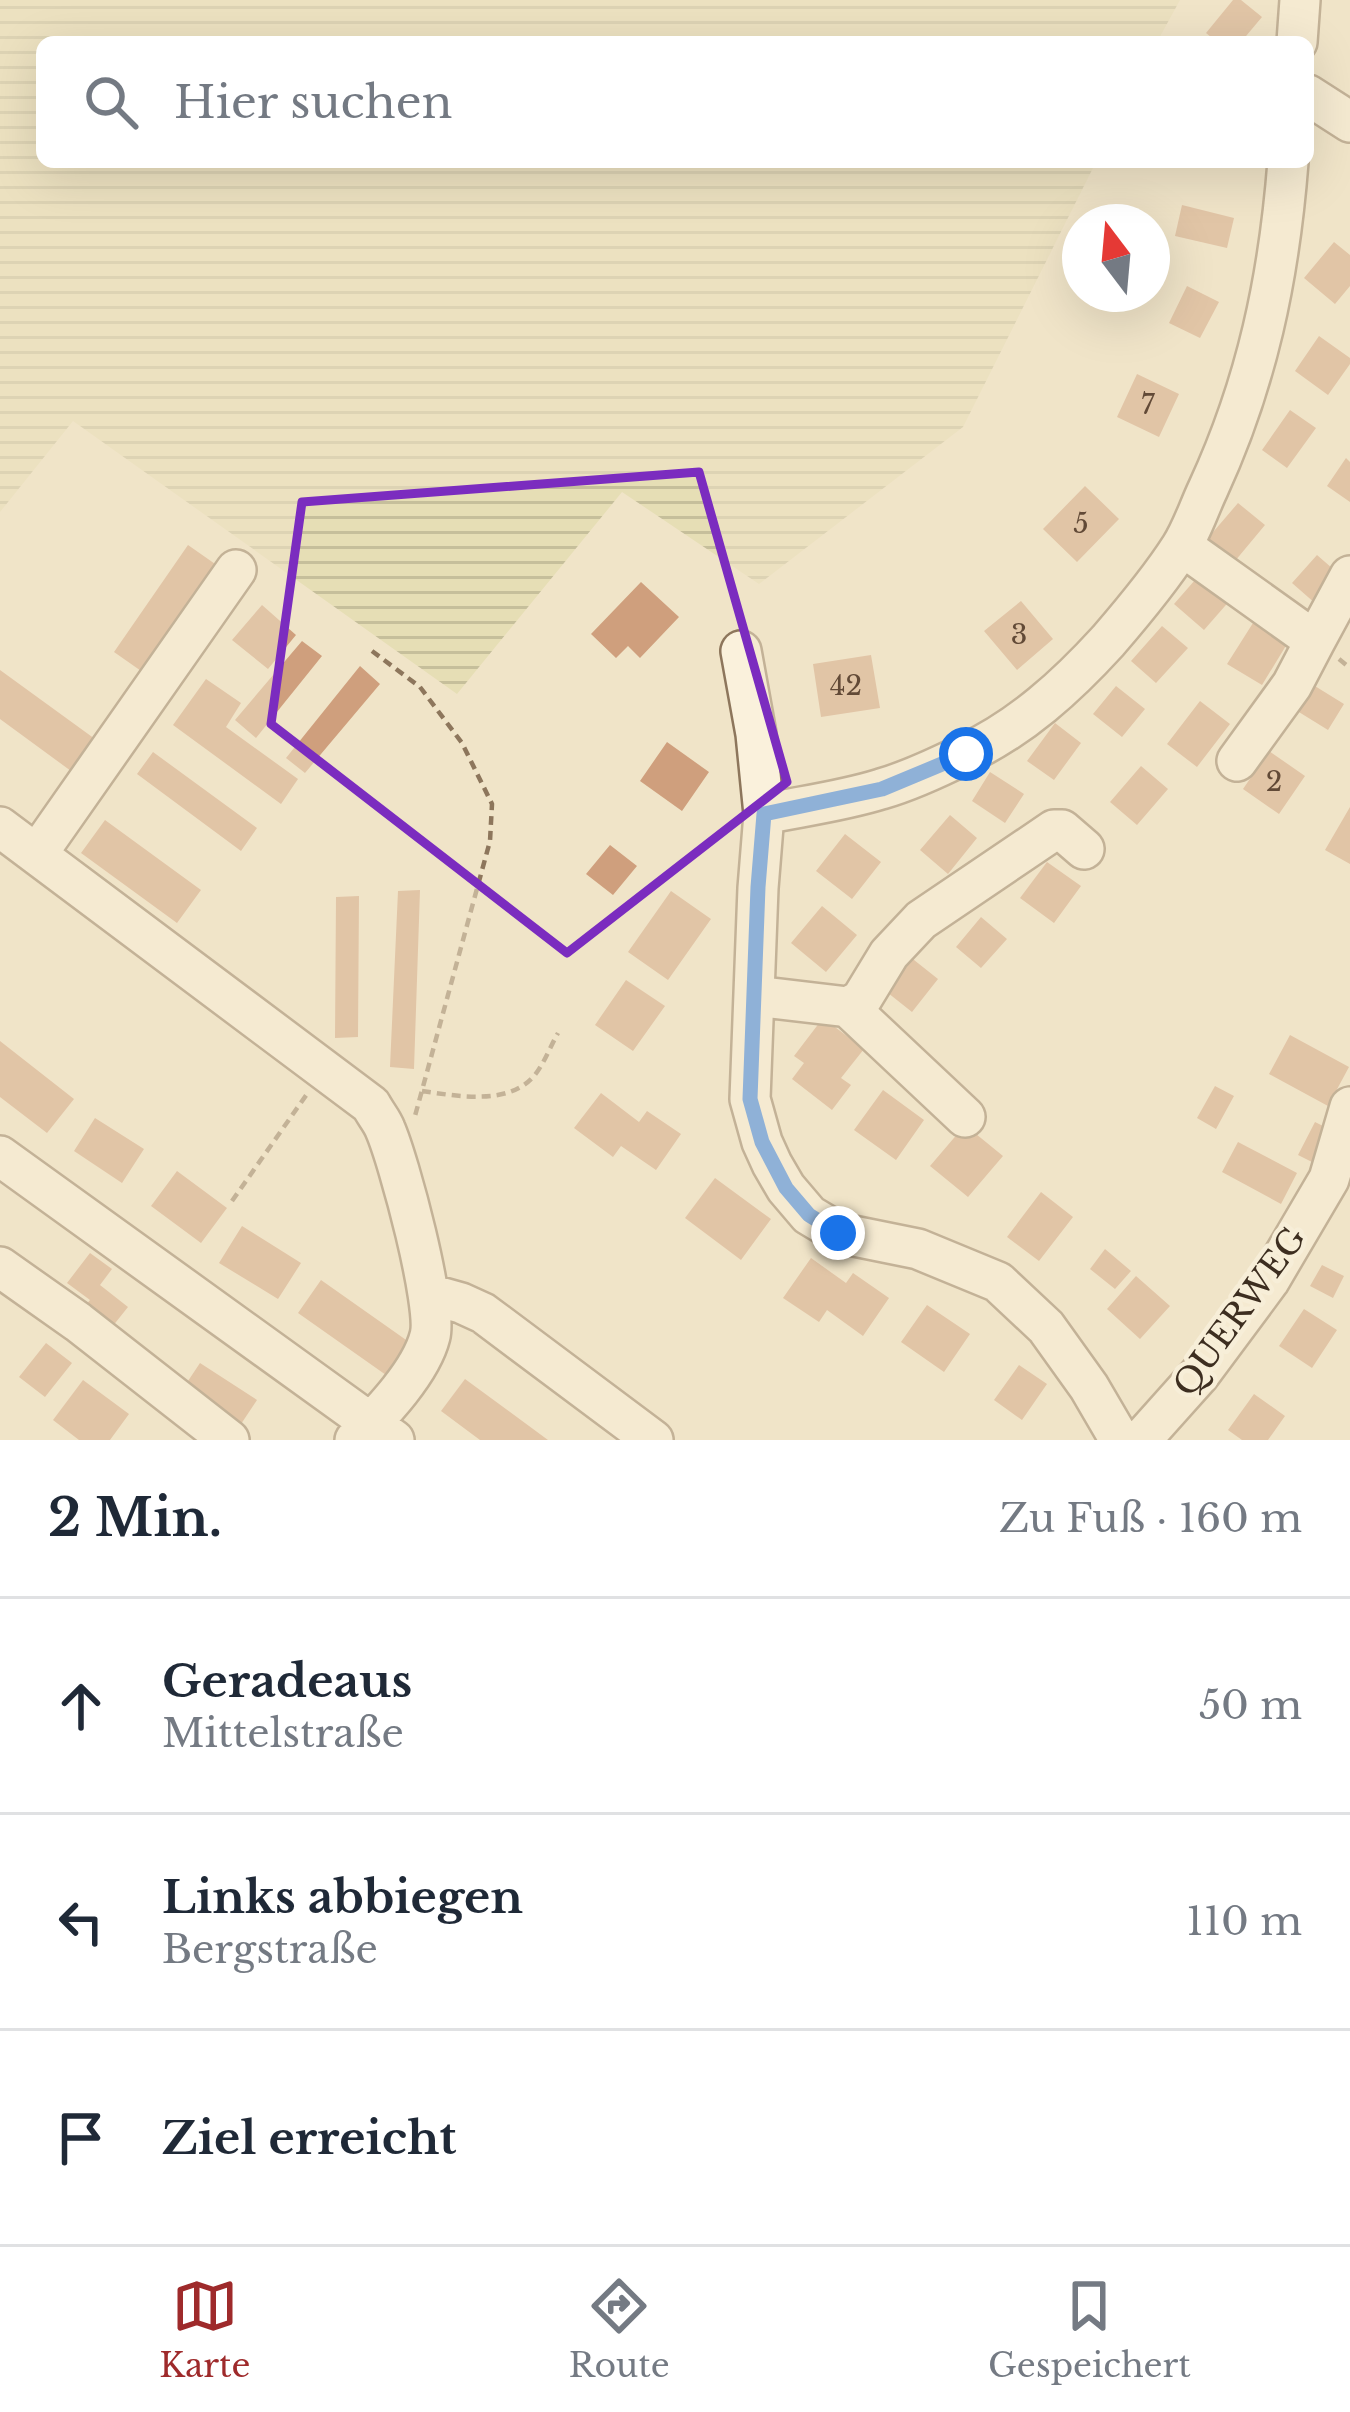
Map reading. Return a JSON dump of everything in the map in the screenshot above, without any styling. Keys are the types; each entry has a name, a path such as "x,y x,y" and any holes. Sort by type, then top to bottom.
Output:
{"street":[{"path":"1298,36 1300,0"},
{"path":"1314,99 1350,122"},
{"path":"764,814 882,789 966,754 1045,703 1126,620 1182,546 1224,455 1248,388 1278,263 1287,168"},
{"path":"1182,546 1315,641"},
{"path":"38,854 236,570"},
{"path":"1237,761 1292,685 1350,576"},
{"path":"741,651 764,814 750,1099 762,1142 786,1188 809,1215 838,1233 918,1249 998,1282 1046,1327 1120,1440"},
{"path":"0,826 370,1105 385,1128 429,1294 432,1331 425,1349 374,1434 0,1156"},
{"path":"754,996 848,1007 861,1000 889,955 921,920 986,874 1054,830 1062,830 1084,850"},
{"path":"848,1007 964,1117"},
{"name":"QUERWEG","path":"1141,1440 1200,1374 1269,1281 1329,1179 1350,1107"},
{"path":"0,1267 229,1440"},
{"path":"429,1294 483,1313 653,1440"}],"path":[{"path":"372,651 420,687 462,742 493,804 490,841 399,1173"},
{"path":"422,1091 509,1093 532,1078 558,1033"},
{"path":"232,1201 324,1070"}],"highlighted area":[{"path":"699,472 787,782 567,953 271,724 302,502"}],"shaded area":[{"path":"0,0 1180,0 1160,36 36,36 36,168 1093,168 1075,204 1062,204 1062,230 963,427 759,584 622,492 457,694 73,421 0,512"}],"building":[{"path":"1233,0 1241,0 1262,17 1246,36 1206,33"},
{"path":"1182,205 1234,218 1227,248 1175,236"},
{"path":"1334,242 1350,255 1350,286 1335,304 1304,278"},
{"path":"1187,286 1219,302 1200,338 1169,323"},
{"path":"1319,336 1350,358 1328,395 1295,371"},
{"path":"1137,374 1179,394 1159,437 1117,417"},
{"path":"1290,410 1316,428 1287,468 1262,450"},
{"path":"1346,458 1350,462 1350,502 1327,486"},
{"path":"1085,486 1119,519 1077,562 1043,529"},
{"path":"1238,503 1265,525 1235,561 1208,538"},
{"path":"188,545 218,566 144,673 114,652"},
{"path":"1317,555 1340,575 1316,604 1292,583"},
{"path":"1202,572 1232,598 1204,630 1174,604"},
{"path":"641,582 679,617 640,658 628,646 616,658 591,634"},
{"path":"1021,601 1053,639 1017,670 984,631"},
{"path":"262,605 296,635 268,669 232,640"},
{"path":"1253,623 1287,644 1262,685 1227,664"},
{"path":"1162,626 1188,648 1156,683 1131,661"},
{"path":"302,641 322,656 256,738 235,720"},
{"path":"871,655 880,708 821,717 813,664"},
{"path":"360,666 380,684 305,773 286,758"},
{"path":"0,670 95,739 71,771 0,719"},
{"path":"206,679 241,703 226,727 298,779 281,804 173,725"},
{"path":"1310,683 1344,704 1328,730 1294,709"},
{"path":"1116,686 1145,709 1122,737 1093,714"},
{"path":"1200,701 1230,724 1197,767 1167,744"},
{"path":"1055,723 1081,743 1054,780 1027,761"},
{"path":"667,742 709,772 682,811 640,781"},
{"path":"1269,751 1305,776 1279,814 1243,789"},
{"path":"153,752 257,828 241,851 137,774"},
{"path":"1141,766 1168,789 1137,825 1110,802"},
{"path":"990,772 1024,794 1005,823 972,801"},
{"path":"1350,807 1350,864 1325,850"},
{"path":"950,815 977,838 948,874 920,850"},
{"path":"105,820 201,890 177,923 81,853"},
{"path":"845,834 881,862 852,899 816,871"},
{"path":"610,845 637,866 613,895 586,874"},
{"path":"1047,862 1081,886 1054,923 1020,898"},
{"path":"420,890 414,1069 390,1067 398,891"},
{"path":"671,891 711,919 668,980 628,952"},
{"path":"359,896 358,1037 335,1038 336,897"},
{"path":"822,906 857,935 826,972 791,943"},
{"path":"981,917 1007,939 981,968 956,947"},
{"path":"909,956 938,979 912,1012 883,989"},
{"path":"626,980 665,1006 633,1051 595,1025"},
{"path":"823,1018 864,1049 841,1078 851,1085 832,1110 792,1079 804,1063 794,1056"},
{"path":"1290,1035 1349,1067 1328,1106 1269,1074"},
{"path":"0,1041 74,1099 47,1133 0,1097"},
{"path":"1215,1086 1234,1096 1216,1129 1197,1118"},
{"path":"883,1090 924,1120 896,1160 854,1130"},
{"path":"601,1093 639,1122 647,1111 681,1134 656,1170 621,1146 613,1157 574,1128"},
{"path":"95,1118 144,1149 122,1183 74,1151"},
{"path":"1315,1122 1337,1133 1320,1166 1298,1155"},
{"path":"965,1125 1003,1156 968,1197 930,1166"},
{"path":"1238,1142 1297,1173 1281,1204 1222,1172"},
{"path":"177,1171 227,1208 201,1243 151,1206"},
{"path":"715,1178 771,1219 741,1260 685,1218"},
{"path":"1041,1192 1073,1217 1039,1261 1007,1237"},
{"path":"242,1226 301,1263 278,1299 219,1263"},
{"path":"1105,1249 1131,1271 1115,1289 1090,1269"},
{"path":"90,1253 112,1269 100,1285 128,1307 112,1327 85,1306 90,1300 67,1283"},
{"path":"811,1258 846,1283 853,1273 889,1298 863,1336 827,1310 819,1322 783,1298"},
{"path":"1322,1265 1344,1276 1333,1298 1310,1286"},
{"path":"1136,1276 1170,1306 1140,1339 1107,1309"},
{"path":"321,1280 409,1342 386,1375 298,1313"},
{"path":"927,1305 970,1334 944,1372 901,1342"},
{"path":"1304,1309 1337,1330 1312,1368 1279,1346"},
{"path":"46,1343 72,1363 45,1397 19,1377"},
{"path":"200,1363 257,1400 241,1424 184,1387"},
{"path":"1019,1365 1047,1384 1022,1420 994,1400"},
{"path":"465,1379 548,1440 480,1440 441,1411"},
{"path":"83,1380 129,1414 110,1440 79,1440 53,1420"},
{"path":"1254,1394 1285,1416 1268,1440 1242,1440 1228,1430"}],"route":[{"path":"838,1233 809,1215 786,1188 762,1142 750,1099 764,814 882,789 966,754"}]}
